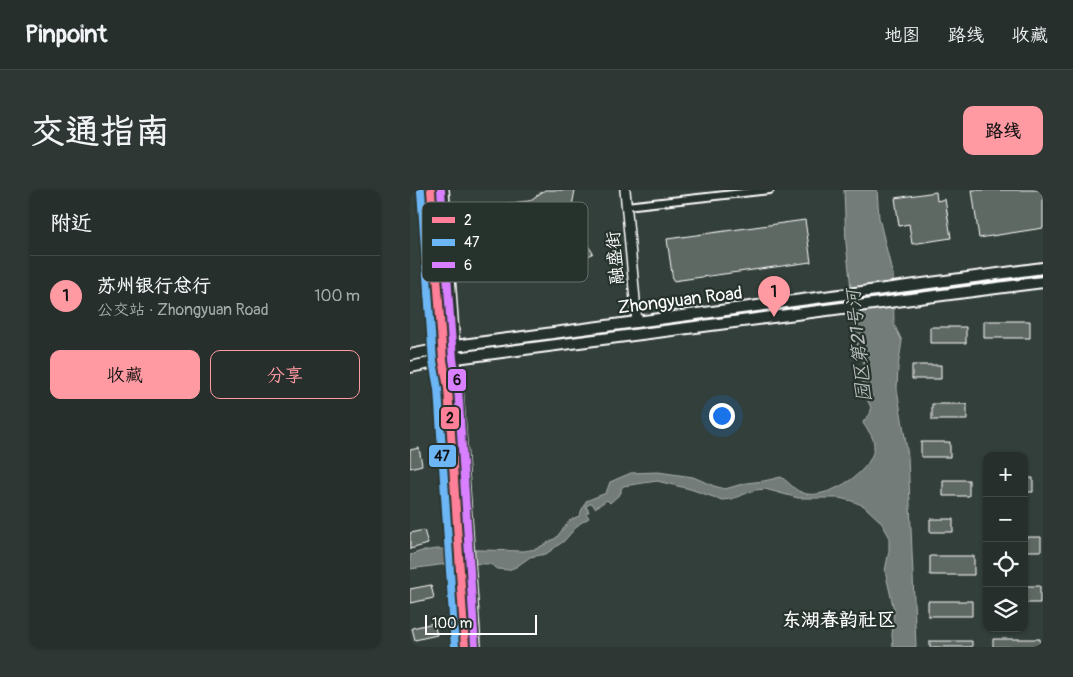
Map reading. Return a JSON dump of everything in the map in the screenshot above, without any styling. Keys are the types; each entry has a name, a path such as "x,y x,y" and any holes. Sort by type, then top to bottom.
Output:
{"main road":[{"name":"融盛街","path":"625,190 637,322"},
{"name":"Zhongyuan Road","path":"410,355 455,346 1043,268"},
{"path":"438,282 443,360 448,388 465,647"},
{"path":"450,282 476,647"},
{"name":"Zhongyuan Road","path":"410,367 456,358 1043,282"}],"street":[{"path":"626,206 770,190"}],"water":[{"name":"园区第21号河","path":"844,190 877,190 879,218 893,276 894,324 902,341 897,389 908,456 916,647 893,647 894,610 885,571 889,551 889,536 881,522 864,506 839,498 798,498 765,489 755,490 732,499 722,500 690,489 657,481 623,486 621,493 610,503 607,500 595,508 592,503 586,506 589,512 586,513 589,518 579,524 564,541 546,554 530,557 516,567 508,570 498,569 490,564 454,563 410,569 410,555 422,551 437,549 524,551 536,549 556,538 570,520 579,516 586,501 606,493 610,482 631,473 658,472 693,477 725,489 781,477 798,491 807,494 817,494 839,487 860,472 873,454 874,444 871,435 863,423 871,410 862,385 864,367 862,357 858,352 846,243"}],"building":[{"path":"545,190 575,190 573,202 520,202 529,201"},
{"path":"972,190 1043,190 1043,228 979,238"},
{"path":"936,192 937,201 945,199 951,238 912,244 909,224 899,226 895,198"},
{"path":"805,220 811,262 673,281 667,239"},
{"path":"588,246 593,253 588,257"},
{"path":"984,321 1030,321 1030,338 984,338"},
{"path":"930,327 966,327 966,343 930,343"},
{"path":"912,365 941,365 941,379 912,379"},
{"path":"932,404 967,404 967,420 932,420"},
{"path":"921,442 950,442 950,457 921,457"},
{"path":"419,448 422,465 410,468 410,450"},
{"path":"1028,478 1033,478 1033,492 1028,492"},
{"path":"943,480 969,480 969,496 943,496"},
{"path":"930,519 953,519 953,532 930,532"},
{"path":"424,530 428,544 410,549 410,533"},
{"path":"1028,537 1041,537 1041,551 1028,551"},
{"path":"930,556 974,556 974,575 930,575"},
{"path":"431,585 434,598 410,603 410,589"},
{"path":"1028,586 1040,586 1040,603 1028,603"},
{"path":"928,601 972,601 972,616 928,616"},
{"path":"434,623 437,635 415,640 412,628"},
{"path":"993,639 1040,639 1040,647 993,647"},
{"path":"930,641 972,641 972,647 930,647"}],"transit line":[{"name":"2","path":"431,190 432,202"},
{"name":"6","path":"441,190 442,202"},
{"name":"47","path":"421,191 422,205"},
{"name":"47","path":"427,282 433,361 438,389 455,647"},
{"name":"2","path":"437,282 443,360 448,388 465,647"},
{"name":"6","path":"448,282 453,359 458,387 475,646"}],"place":[{"name":"苏州银行总行","path":"774,317"}],"district":[{"name":"东湖春韵社区","path":"839,619"}]}
